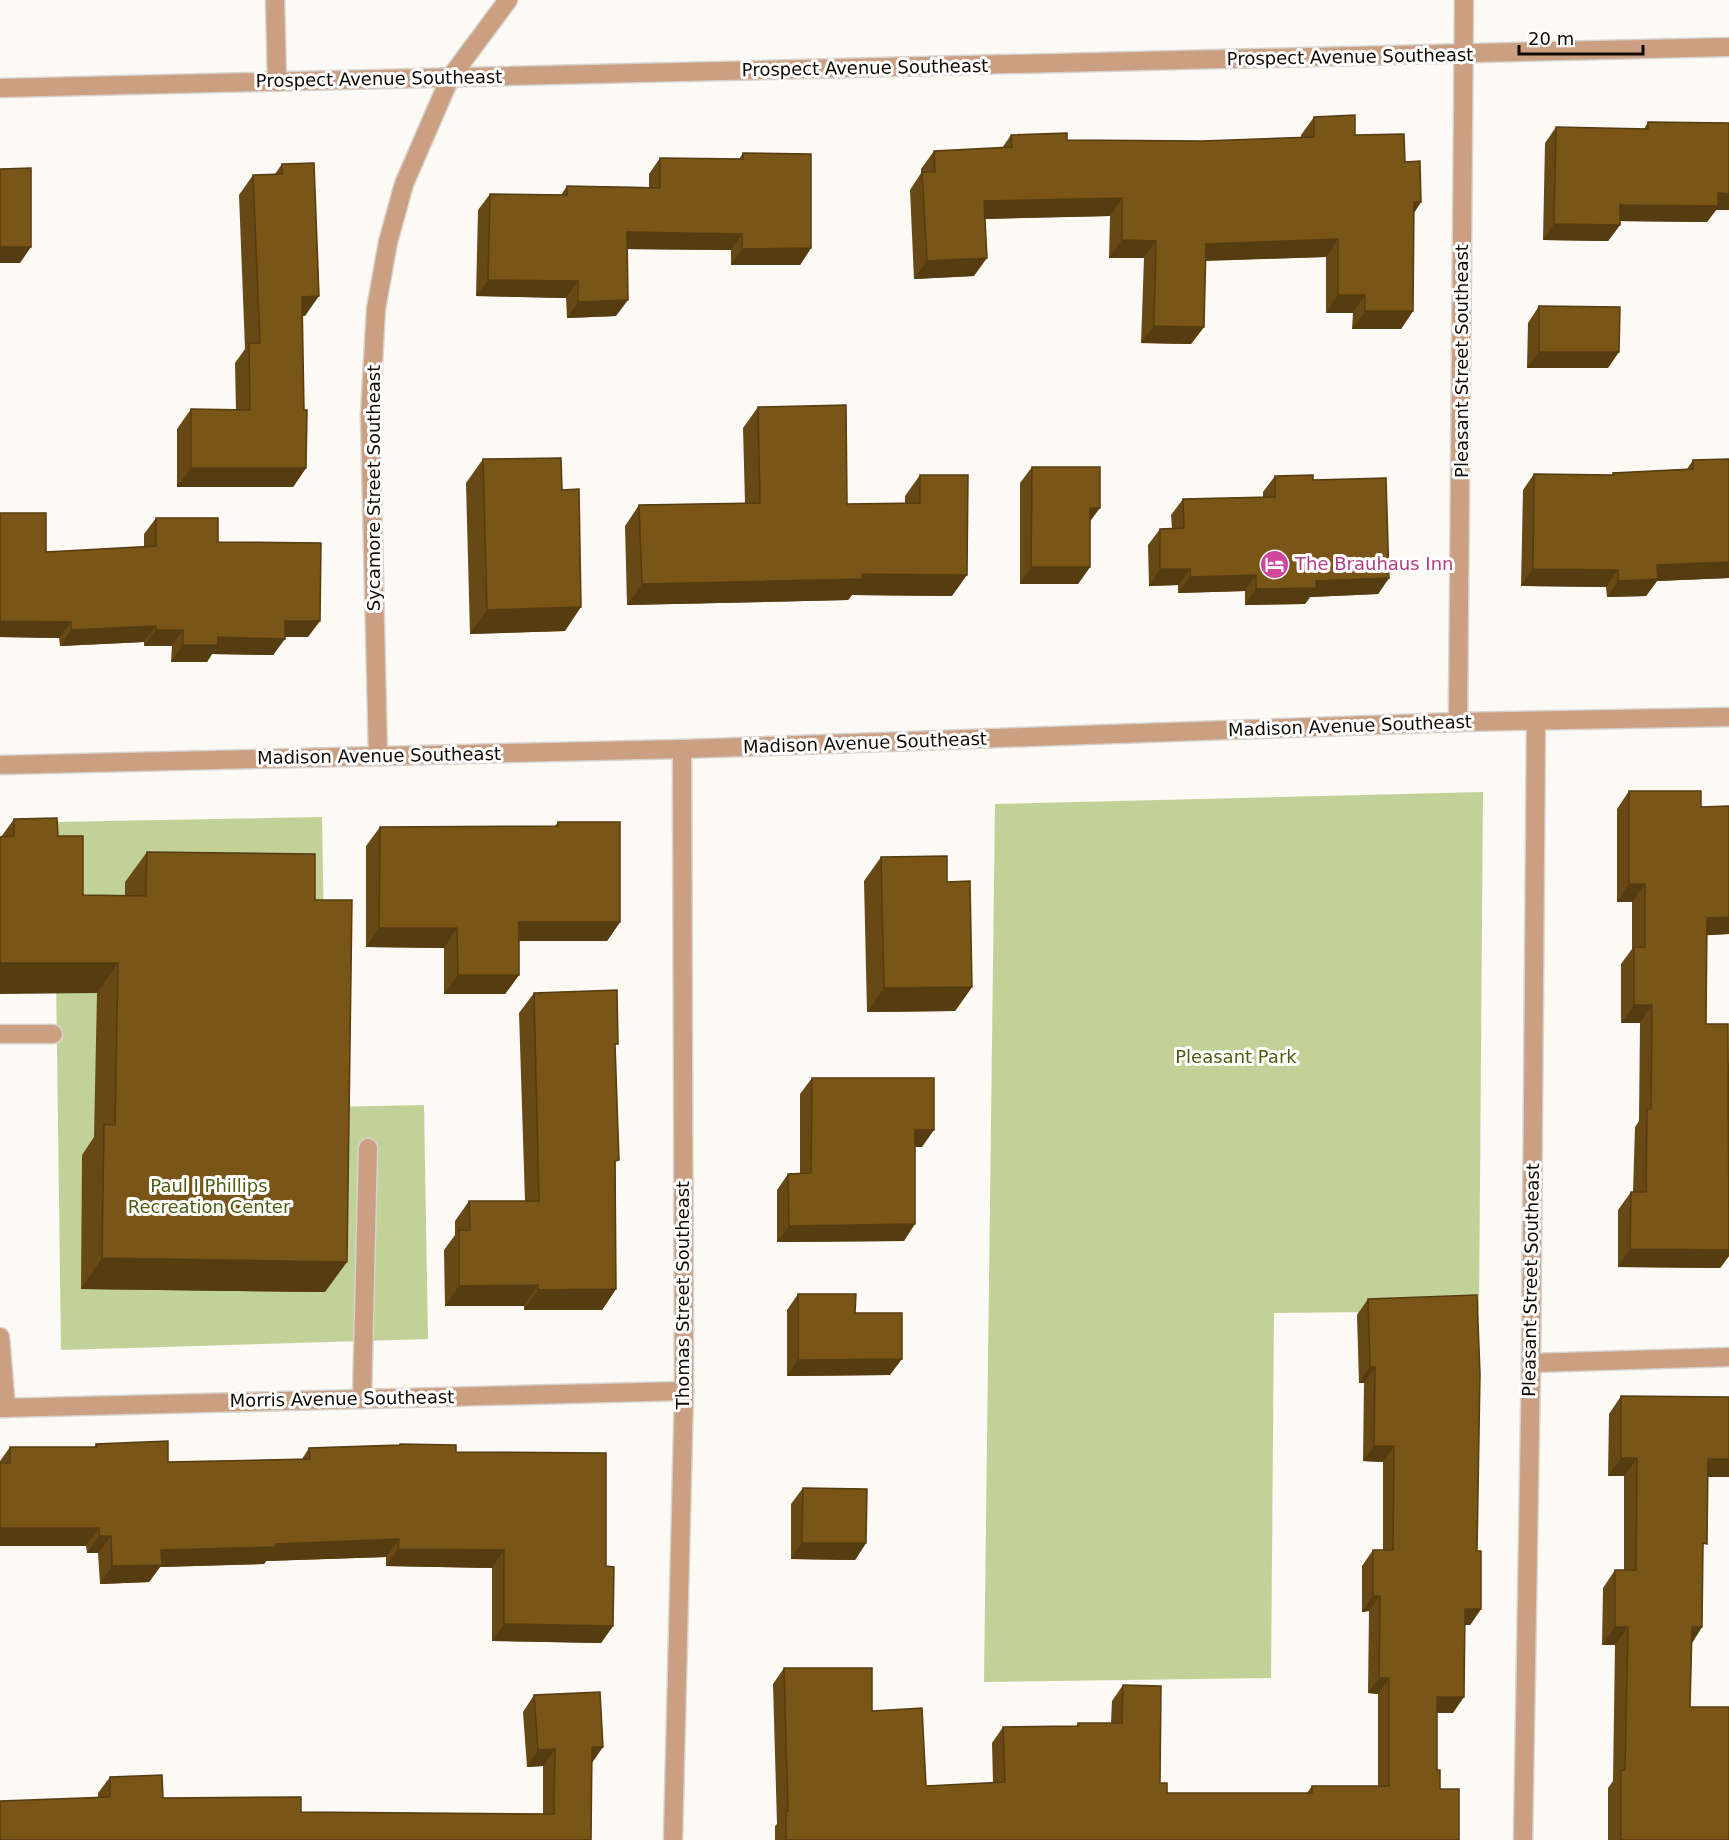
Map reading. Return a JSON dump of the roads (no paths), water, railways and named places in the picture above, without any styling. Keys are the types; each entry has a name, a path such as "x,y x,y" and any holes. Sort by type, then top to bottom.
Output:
{"street":[{"path":"275,0 277,82"},
{"name":"Sycamore Street Southeast","path":"378,756 370,415 376,309 388,242 404,184 450,78 508,0"},
{"name":"Pleasant Street Southeast","path":"1458,722 1464,0"},
{"name":"Prospect Avenue Southeast","path":"0,88 1729,48"},
{"name":"Madison Avenue Southeast","path":"0,765 682,749 1458,722 1729,717"},
{"name":"Pleasant Street Southeast","path":"1523,1840 1531,1363 1536,721"},
{"name":"Thomas Street Southeast","path":"673,1840 684,1391 682,749"},
{"path":"0,1034 52,1035"},
{"path":"362,1399 368,1148"},
{"path":"0,1336 3,1408"},
{"path":"1531,1363 1729,1357"},
{"name":"Morris Avenue Southeast","path":"3,1408 684,1391"}],"place":[{"name":"The Brauhaus Inn","path":"1274,564"}],"park label":[{"name":"Pleasant Park","path":"1236,1057"},
{"name":"Paul I Phillips Recreation Center","path":"209,1196"}]}
